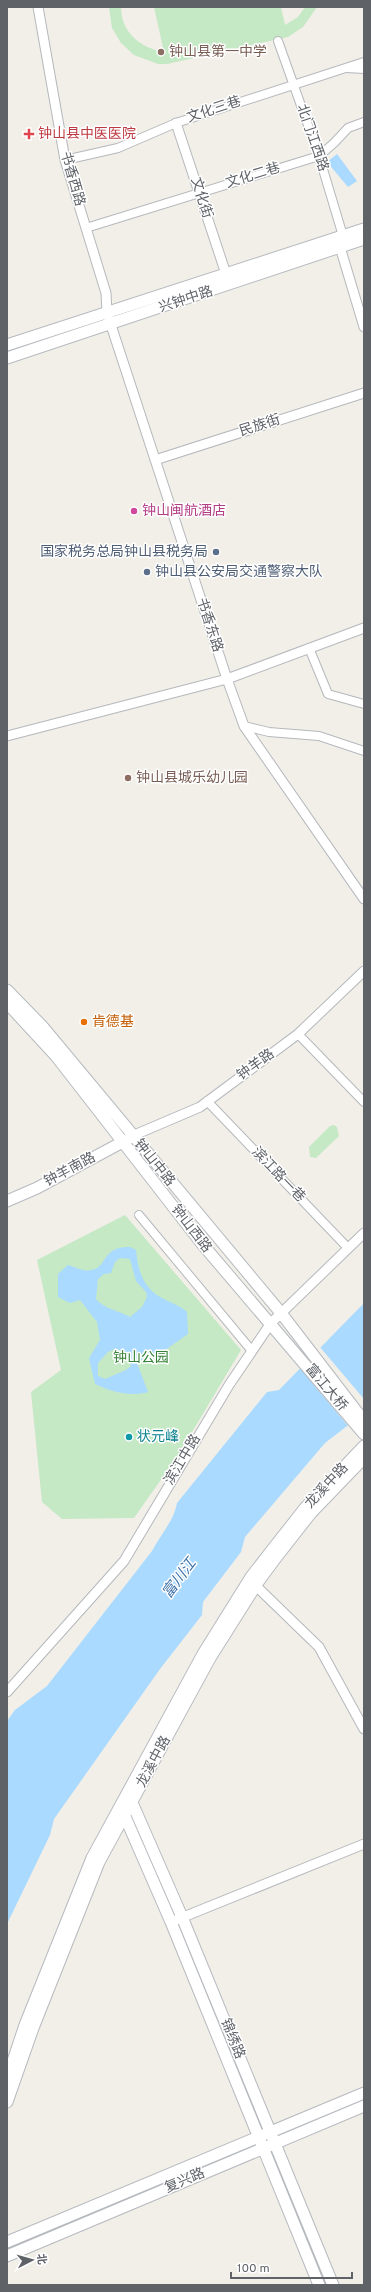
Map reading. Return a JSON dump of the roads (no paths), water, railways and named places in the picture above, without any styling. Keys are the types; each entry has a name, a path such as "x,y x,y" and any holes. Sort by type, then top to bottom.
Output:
{"main road":[{"name":"兴钟中路","path":"7,345 364,229"},
{"name":"兴钟中路","path":"7,358 364,239"},
{"name":"钟山中路","path":"7,990 42,1026 128,1139 281,1314 299,1337"},
{"name":"钟山西路","path":"7,1003 56,1056 128,1139 203,1245 287,1342"},
{"name":"钟羊南路","path":"7,1201 37,1188 128,1139"},
{"name":"富江大桥","path":"299,1337 364,1421"},
{"name":"富江大桥","path":"287,1342 364,1434"},
{"name":"龙溪中路","path":"7,2102 33,2028 99,1862 203,1654 305,1508 364,1446"},
{"name":"龙溪中路","path":"253,1581 311,1513 364,1458"},
{"name":"锦绣路","path":"131,1798 182,1917 333,2285"},
{"name":"龙溪中路","path":"7,2079 26,2025 92,1858 123,1813"},
{"name":"锦绣路","path":"123,1813 171,1922 319,2285"},
{"name":"复兴路","path":"7,2242 364,2093"},
{"name":"复兴路","path":"7,2256 364,2106"}],"street":[{"name":"书香西路","path":"38,7 65,160 106,293 108,313 111,324"},
{"name":"北门江西路","path":"278,41 319,156 343,236"},
{"name":"文化三巷","path":"65,160 118,148 176,123 364,62"},
{"path":"342,68 364,69"},
{"name":"文化二巷","path":"86,228 319,156 348,128 364,122"},
{"name":"文化街","path":"176,123 226,274"},
{"path":"343,236 340,247 364,327"},
{"name":"书香东路","path":"111,324 227,679 244,726 364,899"},
{"name":"民族街","path":"156,460 364,393"},
{"path":"7,736 227,679 364,628"},
{"path":"309,648 328,694 364,704"},
{"path":"244,726 270,732 319,736 364,751"},
{"name":"钟羊路","path":"128,1139 200,1107 298,1034 364,971"},
{"path":"298,1034 364,1102"},
{"name":"滨江路一巷","path":"207,1101 348,1248"},
{"path":"139,1215 252,1350"},
{"name":"滨江中路","path":"7,1692 124,1561 195,1439 271,1323 364,1233"},
{"path":"253,1581 319,1647 364,1729"},
{"path":"171,1922 364,1844"}],"water":[{"path":"337,154 357,181 348,187 327,162"},
{"path":"130,1247 136,1250 140,1272 150,1289 162,1298 187,1312 188,1334 165,1350 146,1357 137,1363 148,1392 135,1394 121,1393 95,1384 89,1358 100,1340 97,1322 80,1300 70,1303 58,1297 58,1274 68,1265 80,1269 91,1270 100,1265 109,1253 121,1248","holes":["120,1258 130,1259 136,1281 146,1292 147,1297 142,1307 130,1317 108,1308 96,1299 98,1279 104,1274 111,1273 115,1262","114,1349 124,1352 129,1359 131,1366 126,1370 105,1379 98,1376 98,1363 108,1352"]},
{"name":"富川江","path":"364,1303 364,1413 325,1443 245,1537 241,1552 203,1602 202,1615 160,1669 54,1819 50,1835 7,1924 7,1721 15,1710 47,1686 152,1551 170,1522 177,1503 267,1392 279,1390"}],"place":[{"name":"钟山县第一中学","path":"161,52"},
{"name":"钟山县中医医院","path":"29,134"},
{"name":"钟山闽航酒店","path":"134,511"},
{"name":"国家税务总局钟山县税务局","path":"216,552"},
{"name":"钟山县公安局交通警察大队","path":"147,572"},
{"name":"钟山县城乐幼儿园","path":"128,778"},
{"name":"肯德基","path":"84,1022"},
{"name":"状元峰","path":"129,1437"}],"park label":[{"name":"钟山公园","path":"141,1358"}]}
